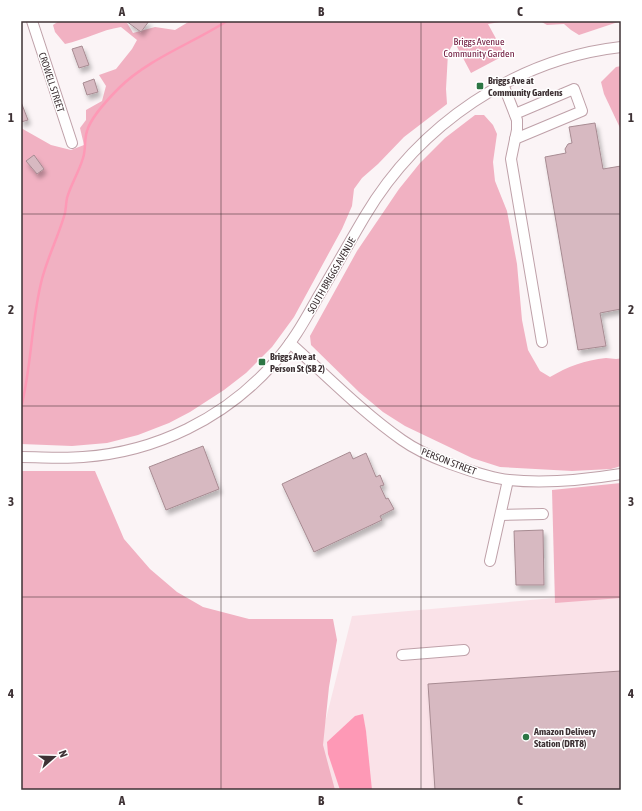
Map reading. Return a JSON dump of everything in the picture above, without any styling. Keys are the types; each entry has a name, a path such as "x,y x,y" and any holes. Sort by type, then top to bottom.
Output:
{"street":[{"name":"CROWELL STREET","path":"32,21 72,143"},
{"name":"SOUTH BRIGGS AVENUE","path":"21,457 82,458 106,455 142,447 177,434 199,423 243,394 274,363 290,343 305,320 371,206 383,188 418,146 453,116 471,103 503,84 534,69 559,60 589,52 621,47"},
{"path":"503,84 517,120 511,159 542,342"},
{"path":"515,114 574,89 582,111 515,139"},
{"name":"PERSON STREET","path":"290,343 378,423 403,441 435,458 461,468 508,480 536,482 571,481 621,474"},
{"path":"490,561 508,480"},
{"path":"501,515 542,514"},
{"path":"402,654 464,650"}],"shaded area":[{"path":"621,592 621,790 330,790 319,746 352,616"},
{"path":"363,714 372,790 340,790 328,754 327,742 355,716"}],"green space":[{"name":"Briggs Avenue Community Garden","path":"59,21 126,21 133,33 155,27 175,30 190,21 506,21 488,24 505,55 471,73 455,43 453,44 448,53 446,89 447,104 404,137 362,178 354,189 352,206 342,229 294,317 272,347 246,373 224,390 190,412 169,423 138,435 107,443 72,446 21,444 21,128 51,145 71,150 84,145 80,128 86,120 86,110 102,101 106,86 99,75 116,69 132,49 137,40 121,27 106,30 65,44 55,32 53,25"},
{"path":"540,21 621,21 579,35 564,24 547,25"},
{"path":"621,66 621,130 604,94 601,82 616,67"},
{"path":"475,115 484,115 493,125 497,134 493,162 495,181 507,211 517,264 522,320 528,350 540,371 550,377 584,362 606,358 621,358 621,466 611,469 572,471 500,467 472,458 405,426 383,412 359,392 311,345 310,336 357,251 399,189 420,163 445,138"},
{"path":"21,471 95,471 124,539 150,569 177,592 203,607 249,619 333,619 337,640 329,687 323,745 335,790 25,790 21,788"},
{"path":"621,483 621,598 555,603 552,490"}],"building":[{"path":"126,21 149,21 141,32"},
{"path":"82,46 89,65 79,68 72,49"},
{"path":"94,79 98,92 87,95 83,83"},
{"path":"21,102 28,120 21,122"},
{"path":"595,123 603,169 621,166 621,309 600,313 606,346 578,350 545,157 566,153 565,149 568,144 572,143 569,127"},
{"path":"34,155 44,169 37,174 26,161"},
{"path":"203,446 219,489 166,510 149,467"},
{"path":"350,452 353,459 366,453 376,477 380,475 384,485 380,486 386,499 388,498 394,509 380,516 382,520 314,552 282,484"},
{"path":"543,530 544,585 516,585 514,531"},
{"name":"Amazon Delivery Station (DRT8)","path":"621,671 621,790 435,790 428,684"}],"waterway":[{"path":"21,408 25,392 38,295 47,262 63,221 67,198 83,158 86,134 92,120 119,88 143,68 227,21"}],"place":[{"name":"Briggs Ave at Community Gardens","path":"480,86"},
{"name":"Briggs Ave at Person St (SB 2)","path":"262,362"},
{"name":"Amazon Delivery Station (DRT8)","path":"526,737"}]}
